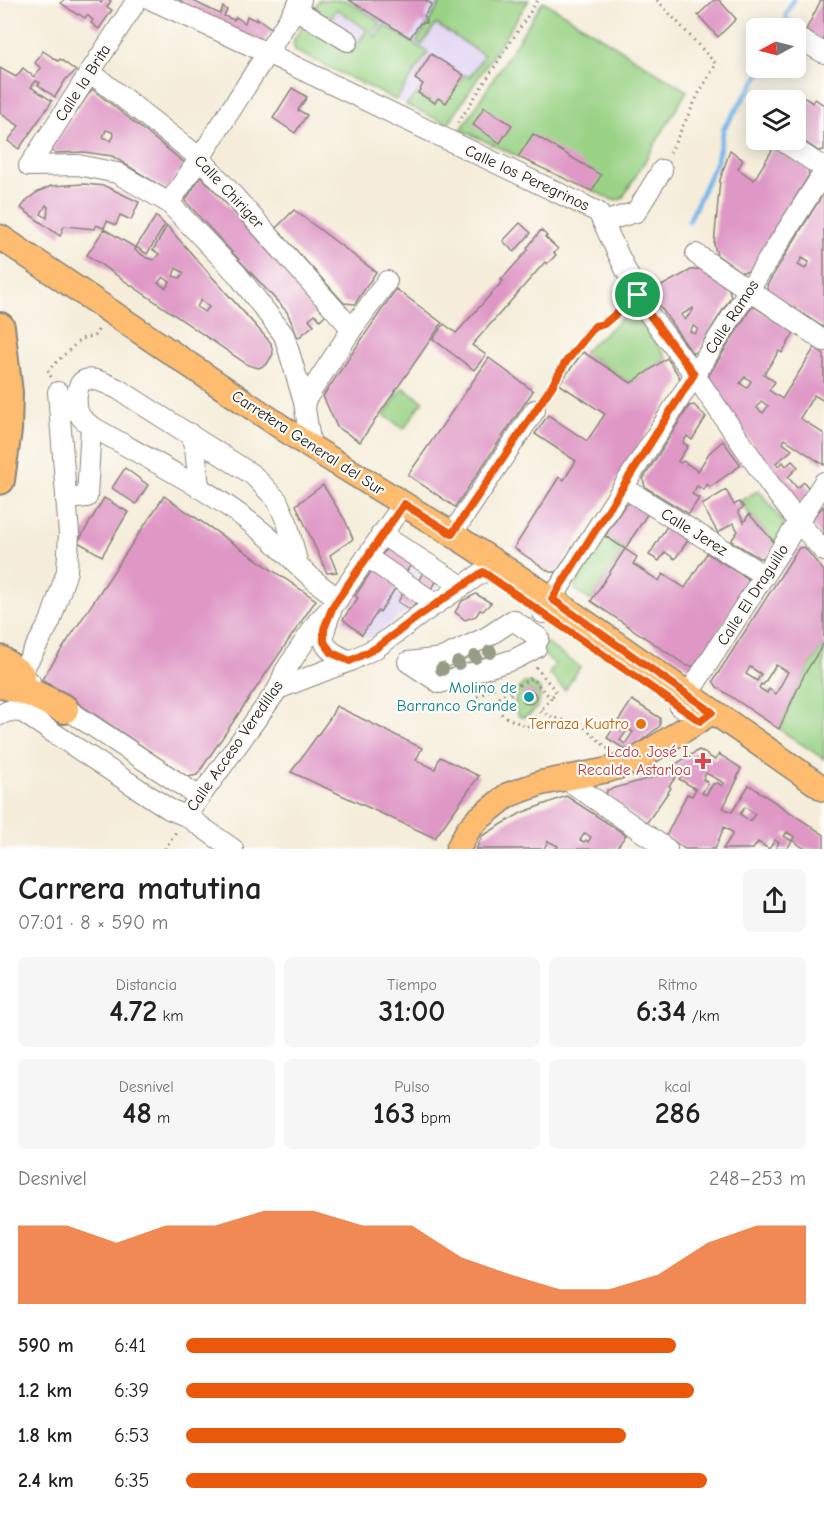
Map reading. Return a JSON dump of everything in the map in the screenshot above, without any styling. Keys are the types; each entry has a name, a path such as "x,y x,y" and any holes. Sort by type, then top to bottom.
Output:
{"highway":[{"path":"0,327 8,393 7,430 0,480"},
{"path":"7,673 31,693 64,708"}],"main road":[{"name":"Carretera General del Sur","path":"0,237 109,329 311,447 393,518 452,534 487,565"},
{"name":"Carretera General del Sur","path":"0,256 393,518 487,565 684,701 824,807"},
{"name":"Carretera General del Sur","path":"706,717 824,789"},
{"path":"458,849 468,830 477,820 508,795 563,777 608,770 633,762 706,717"}],"street":[{"name":"Calle la Brita","path":"137,0 29,166 78,165 117,173 169,202"},
{"name":"Calle los Peregrinos","path":"152,0 598,212 643,306 694,374 799,524 824,551"},
{"path":"311,447 304,402 284,335 237,274 169,202 200,158 298,5 348,41"},
{"path":"806,43 824,54"},
{"name":"Calle Chiriger","path":"90,72 200,158 352,329"},
{"path":"795,150 824,170"},
{"path":"603,222 636,212 662,170"},
{"name":"Calle Ramos","path":"548,606 824,170"},
{"path":"696,254 824,341"},
{"path":"304,402 387,281"},
{"path":"298,565 287,522 277,500 254,475 118,389 94,380 85,380 81,384 77,394 78,411 82,419 199,487 266,535 336,602 324,629 324,642 332,653 350,661"},
{"path":"7,673 50,622 67,571 69,534 58,392"},
{"path":"452,534 535,410"},
{"path":"66,499 87,497 91,426"},
{"path":"189,433 195,447 199,487"},
{"name":"Calle El Draguillo","path":"684,701 824,482"},
{"name":"Calle Jerez","path":"623,487 765,576"},
{"path":"393,518 462,586"},
{"name":"Calle Acceso Veredillas","path":"0,715 8,711 22,711 169,809 186,816 198,796 278,688 285,671 318,621 336,602 393,518"},
{"path":"367,557 436,603"},
{"path":"278,688 350,661 376,648 462,586 487,565"},
{"path":"513,620 539,638 536,648 515,658 440,683 408,662 442,658 487,637 513,620"},
{"path":"64,708 198,796"},
{"path":"563,777 667,849"},
{"path":"186,816 233,849"}],"path":[{"path":"447,140 538,0"},
{"path":"657,0 716,64 699,93 662,170"},
{"path":"535,410 565,363 595,326 604,324 638,295"},
{"path":"58,392 48,370 81,339 109,329"},
{"path":"520,683 501,706 501,714 526,727 556,692 544,677"},
{"path":"505,682 474,698 482,707 531,678 551,698"},
{"path":"541,710 548,716 582,725 622,765"}],"shaded area":[{"path":"319,0 529,0 448,124 295,51 293,41"},
{"path":"389,544 451,578 370,639 342,622 358,598 355,596"}],"green space":[{"path":"319,0 346,0 381,22 373,34 376,37 384,25 428,52 396,100 295,51 293,41 306,20 320,34 351,53 367,30 337,9 327,23 311,13"},
{"path":"439,0 529,0 448,124 406,105 418,93 434,103 438,98 446,102 464,75 470,77 484,55 436,24 422,45 417,41 441,2"},
{"path":"543,1 687,91 622,199 613,200 461,130"},
{"path":"625,316 637,318 667,358 631,383 583,352"},
{"path":"403,388 423,401 404,429 384,415"},
{"path":"759,490 783,522 784,530 775,543 739,502"},
{"path":"605,536 625,549 591,601 576,590 575,585"},
{"path":"539,638 580,667 565,690 549,674 555,664 536,648"},
{"path":"824,643 824,759 779,729 805,673"},
{"path":"524,683 530,683 540,689 538,706 525,717 520,717 515,704 516,695","holes":["530,690 535,693 535,700 531,703 526,702 523,698 523,694"]}],"building":[{"path":"64,0 98,0 101,3 103,0 110,0 107,7 112,10 99,29 91,23 93,20 87,15 85,18 78,15 61,3"},
{"path":"170,0 191,0 220,14 223,7 227,10 224,16 234,20 236,17 245,23 247,16 257,21 257,18 272,29 263,44"},
{"path":"349,0 425,0 432,4 424,16 426,23 420,23 410,38"},
{"path":"714,0 719,0 736,19 718,37 698,15"},
{"path":"821,0 824,0 824,42 806,30"},
{"path":"43,51 58,61 60,59 76,71 66,79 55,97 36,81 31,87 52,101 19,149 8,141 19,126 0,113 0,68 16,77 23,68 34,77 41,68 35,63"},
{"path":"431,54 464,75 446,103 438,98 435,103 418,93 423,84 415,79"},
{"path":"292,88 307,97 298,110 307,115 295,133 273,118"},
{"path":"92,89 185,163 167,190 112,156 84,152 55,153 51,149","holes":["106,130 112,132 114,136 111,141 103,137"]},
{"path":"806,99 813,103 815,99 824,105 824,150 818,151 806,143"},
{"path":"484,107 512,125 500,143 473,125"},
{"path":"533,134 601,175 592,191 518,157"},
{"path":"730,150 743,160 738,169 754,180 772,150 779,150 808,168 809,175 751,271 741,272 717,255 714,245 720,180"},
{"path":"201,176 326,314 320,320 315,314 309,319 314,325 298,338 287,312 185,201"},
{"path":"84,184 105,186 139,202 131,220 120,215 116,225 107,221 104,228 96,225 95,229 64,226 60,236 21,208 36,193 51,186","holes":["46,205 48,207 47,218 41,214"]},
{"path":"824,192 824,328 769,292 767,285","holes":["802,258 809,262 805,269 798,265"]},
{"path":"294,210 376,272 355,304 344,303 276,228"},
{"path":"156,216 165,225 147,254 136,247"},
{"path":"520,223 531,233 514,252 503,241"},
{"path":"167,226 271,343 273,354 267,364 259,368 248,365 87,255 104,229 136,248 135,250 147,258 154,260 159,254 153,250","holes":["176,268 184,273 180,278 173,276","163,277 170,282 166,288 158,283","201,300 209,307 205,312 197,307"]},
{"path":"541,230 558,249 554,253 556,255 547,264 545,262 472,345 486,355 474,370 433,339 444,324 456,333 503,281 501,280 528,250 527,248"},
{"path":"700,269 729,289 731,297 697,352 692,353 650,292 691,270","holes":["693,308 693,310 685,320 681,315","693,326 698,329 695,334 690,331"]},
{"path":"396,289 442,323 360,442 337,427 323,396"},
{"path":"752,306 794,333 782,353 779,351 764,374 775,382 769,390 782,399 815,347 824,354 824,401 814,395 800,418 824,434 824,465 785,439 783,443 792,450 776,463 778,466 783,462 786,466 792,461 798,467 788,477 797,488 804,482 810,490 802,504 796,504 708,383 709,375","holes":["745,377 751,381 747,388 740,383","761,401 768,406 763,413 757,408"]},
{"path":"583,352 631,383 667,358 679,376 680,382 557,572 550,572 514,548 559,477 564,480 576,461 535,434 548,415 587,441 605,414 559,384"},
{"path":"489,358 533,391 455,507 408,475"},
{"path":"694,405 706,417 692,440 687,436 683,443 688,446 678,461 681,463 683,461 698,471 709,453 723,441 741,465 710,487 707,484 704,490 697,486 692,494 699,498 689,514 645,487 643,479 689,406"},
{"path":"125,468 148,485 136,504 112,488"},
{"path":"323,485 345,520 353,539 330,555 337,572 327,573 296,505"},
{"path":"726,490 734,505 739,502 744,507 738,511 744,522 749,514 775,543 767,557 759,558 731,541 738,531 733,523 718,533 702,505"},
{"path":"164,496 316,600 197,775 188,777 42,679"},
{"path":"104,498 128,512 102,556 78,542"},
{"path":"631,503 648,513 625,549 605,536 625,505"},
{"path":"824,506 824,540 811,524 814,516"},
{"path":"667,526 688,540 675,559 665,552 659,561 649,555"},
{"path":"389,544 414,560 362,635 343,619 358,598 355,596"},
{"path":"804,547 824,571 824,643 805,673 779,729 717,687 713,681 799,548","holes":["776,665 788,672 776,694 769,689 767,693 759,688","750,667 761,674 757,681 746,674"]},
{"path":"625,549 637,557 633,564 659,581 663,574 685,588 707,553 748,579 749,583 697,666 687,666 591,601"},
{"path":"424,571 438,579 429,593 416,585"},
{"path":"406,588 419,597 411,610 398,602"},
{"path":"476,594 491,603 483,611 480,610 476,616 465,620 455,612 462,601"},
{"name":"Molino de Barranco Grande","path":"529,690 534,692 536,697 534,702 529,704 524,702 522,697 524,692"},
{"path":"632,700 660,718 660,726 632,748 626,750 607,738","holes":["628,729 633,732 625,744 620,740"]},
{"path":"336,706 422,748 416,760 435,769 440,757 479,776 435,838 291,772 330,718"},
{"path":"699,750 715,760 719,754 741,768 723,808 732,812 749,785 824,835 824,849 805,849 792,840 795,837 787,832 784,836 792,841 787,849 775,849 779,843 775,840 769,849 758,842 753,849 723,849 732,835 732,832 724,827 715,849 685,849 666,836 687,794 692,796 696,789 679,779 682,775 679,773 646,824 606,797 607,790 654,777","holes":["706,773 724,783 722,786 718,783 713,784 706,795 702,793 708,783 703,779","745,807 755,814 750,821 740,814"]},
{"path":"566,796 626,835 616,849 556,849 558,846 548,841 544,849 476,849 482,836 521,813","holes":["585,833 591,837 588,842 580,840"]}],"waterway":[{"path":"787,18 793,0"},
{"path":"689,221 717,160 724,128 757,78"}],"place":[{"name":"Molino de Barranco Grande","path":"529,697"},
{"name":"Terraza Kuatro","path":"641,724"},
{"name":"Lcdo. José I. Recalde Astarloa","path":"703,761"}],"route":[{"path":"638,295 643,306 694,374 552,599 712,712 700,721 483,572 376,648 350,661 332,653 324,642 324,629 333,606 404,504 452,534 552,386 565,363 595,326 604,324 638,295"}]}
